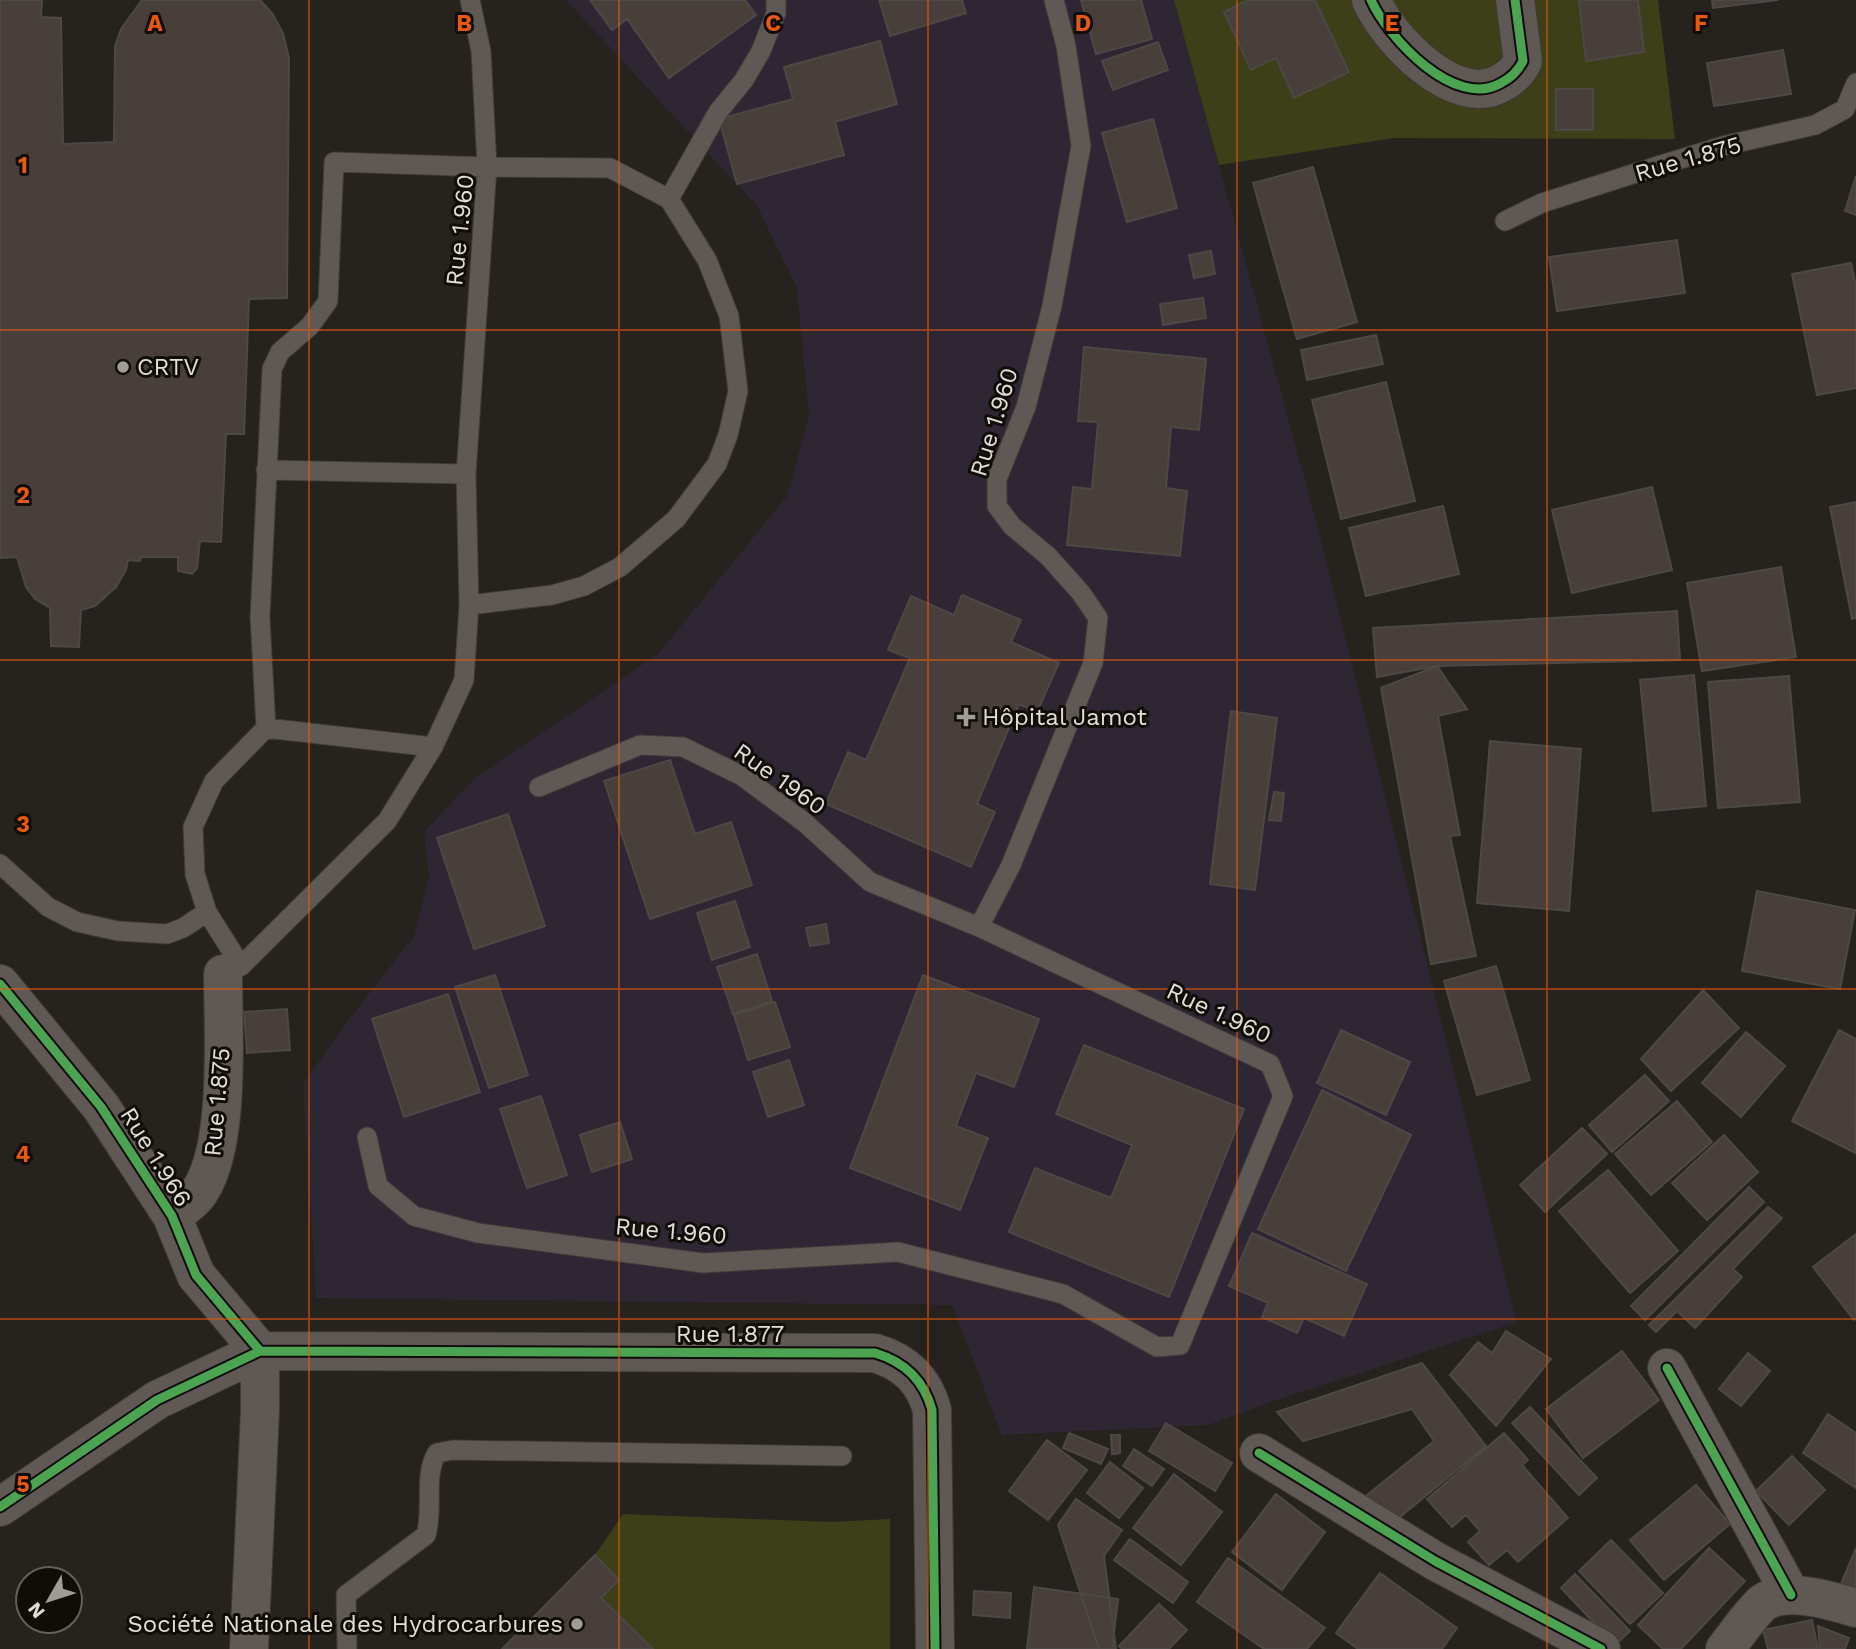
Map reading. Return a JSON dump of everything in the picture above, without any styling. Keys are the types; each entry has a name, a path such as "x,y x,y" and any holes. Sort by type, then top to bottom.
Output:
{"street":[{"path":"1371,0 1377,13 1399,42 1424,65 1454,84 1477,90 1493,88 1511,77 1523,61 1515,0"},
{"name":"Rue 1.875","path":"172,1216 200,1192 217,1154 232,970"},
{"name":"Rue 1.966","path":"0,984 101,1107 172,1216 196,1275 260,1351"},
{"path":"0,1507 157,1400 260,1351 260,1410 249,1649"},
{"name":"Rue 1.877","path":"260,1351 876,1353 893,1358 916,1378 928,1394 932,1410 935,1649"},
{"path":"1667,1368 1791,1595"},
{"path":"1259,1453 1435,1561 1601,1649"},
{"path":"1724,1649 1764,1602 1791,1595 1820,1598 1856,1608"}],"lane":[{"path":"232,970 206,912 195,874 193,827 214,780 266,727 260,617 272,369 280,352 310,326 328,301 334,162 487,167 481,51 470,0"},
{"path":"469,605 552,595 584,586 620,567 676,519 717,464 729,435 738,391 729,316 707,260 669,199 718,112 744,80 761,51 776,13 776,0"},
{"name":"Rue 1.960","path":"367,1137 378,1186 414,1216 478,1233 703,1263 898,1252 1063,1294 1157,1347 1180,1345 1283,1096 1270,1064 979,927 1012,865 1093,663 1098,618 1081,593 1048,556 1012,526 997,506 997,479 1026,407 1052,306 1081,146 1066,46 1054,0"},
{"name":"Rue 1.875","path":"1505,221 1542,203 1661,165 1723,146 1815,125 1845,109 1856,83"},
{"name":"Rue 1.960","path":"232,970 387,821 433,747 464,680 469,605 466,474 487,167 610,168 669,199"},
{"path":"266,470 466,474"},
{"path":"266,727 433,747"},
{"name":"Rue 1960","path":"539,787 640,745 683,747 742,776 804,822 870,882 979,927"},
{"path":"0,864 48,907 77,922 118,931 167,934 183,928 206,912"},
{"path":"347,1649 346,1595 426,1535 430,1519 430,1465 437,1453 453,1450 842,1456"}],"shaded area":[{"name":"Hôpital Jamot","path":"566,0 1174,0 1318,528 1517,1322 1208,1425 1002,1435 952,1305 316,1298 303,1084 414,936 429,875 424,832 474,779 658,654 787,496 809,416 797,288 757,206"}],"green space":[{"path":"1174,0 1248,0 1224,12 1251,70 1276,58 1295,98 1349,72 1315,0 1579,0 1586,61 1643,52 1638,0 1658,0 1675,139 1394,138 1219,165"},
{"path":"623,1514 832,1522 890,1519 890,1649 653,1649 601,1598 618,1580 595,1555"}],"building":[{"name":"CRTV","path":"0,0 42,0 41,17 61,18 63,144 114,142 115,46 121,29 142,0 260,0 272,13 283,33 289,58 287,298 249,299 244,434 226,434 221,542 200,541 197,568 192,574 178,571 178,557 141,557 140,561 128,560 126,570 116,587 95,606 81,610 79,647 51,646 50,608 35,599 26,587 17,557 0,558"},
{"path":"590,0 745,0 756,15 669,78 627,19 612,30"},
{"path":"879,0 962,0 966,13 890,36"},
{"path":"1081,0 1141,0 1152,39 1096,54"},
{"path":"1248,0 1315,0 1349,72 1294,98 1276,58 1251,70 1224,12"},
{"path":"1579,0 1638,0 1644,52 1586,61"},
{"path":"1712,0 1778,0 1713,8"},
{"path":"880,41 897,104 835,122 844,155 737,184 719,119 793,99 784,67"},
{"path":"1158,42 1168,70 1113,90 1102,61"},
{"path":"1783,50 1791,94 1714,106 1707,63"},
{"path":"1556,89 1593,89 1593,130 1556,130"},
{"path":"1153,119 1177,208 1127,222 1102,133"},
{"path":"1313,167 1357,322 1297,339 1253,183"},
{"path":"1856,176 1856,215 1845,211"},
{"path":"1677,240 1685,293 1557,311 1549,257"},
{"path":"1211,251 1215,274 1194,278 1189,255"},
{"path":"1851,263 1856,286 1856,388 1817,395 1792,274"},
{"path":"1203,298 1206,318 1163,325 1160,304"},
{"path":"1376,335 1383,364 1307,380 1301,350"},
{"path":"1084,347 1206,359 1199,430 1171,427 1166,488 1187,491 1180,556 1067,545 1073,487 1092,489 1098,422 1078,421"},
{"path":"1386,382 1415,501 1341,519 1312,400"},
{"path":"1652,487 1672,570 1572,593 1552,510"},
{"path":"1856,502 1856,618 1852,619 1830,507"},
{"path":"1443,506 1459,574 1366,596 1349,528"},
{"path":"1781,567 1796,657 1702,671 1687,583"},
{"path":"962,595 1021,620 1011,642 1059,663 1037,712 1019,704 977,804 995,812 971,867 826,804 848,752 866,760 910,658 888,650 911,596 954,615"},
{"path":"1677,611 1680,660 1437,666 1377,677 1373,628"},
{"path":"1437,666 1467,709 1438,716 1460,835 1450,836 1476,956 1431,964 1381,688"},
{"path":"1694,675 1706,806 1653,811 1640,680"},
{"path":"1789,676 1800,802 1718,808 1708,682"},
{"path":"1231,711 1277,718 1255,890 1210,884"},
{"path":"1490,741 1581,749 1569,911 1477,903"},
{"path":"670,760 695,834 731,822 752,885 650,919 604,781"},
{"path":"1274,792 1284,793 1281,821 1269,820"},
{"path":"508,814 545,926 474,949 437,838"},
{"path":"1757,891 1855,910 1840,989 1742,971"},
{"path":"735,901 750,947 712,960 697,913"},
{"path":"826,924 829,943 810,946 806,928"},
{"path":"757,954 772,1001 733,1014 717,967"},
{"path":"1496,966 1530,1080 1477,1095 1444,981"},
{"path":"495,975 528,1075 489,1088 455,987"},
{"path":"923,975 1039,1019 1014,1087 976,1073 956,1126 988,1138 960,1210 850,1168"},
{"path":"1703,990 1739,1028 1671,1091 1641,1059"},
{"path":"448,994 480,1092 404,1117 372,1019"},
{"path":"775,1002 790,1047 748,1060 734,1015"},
{"path":"287,1009 290,1050 247,1053 244,1012"},
{"path":"1341,1030 1410,1062 1386,1115 1317,1083"},
{"path":"1839,1030 1856,1039 1855,1153 1792,1121"},
{"path":"1746,1032 1785,1066 1741,1117 1702,1083"},
{"path":"1084,1045 1244,1109 1169,1297 1009,1232 1035,1168 1111,1198 1132,1145 1056,1114"},
{"path":"789,1060 804,1105 768,1117 753,1072"},
{"path":"1645,1075 1669,1101 1612,1152 1589,1125"},
{"path":"1322,1090 1411,1135 1346,1271 1258,1229"},
{"path":"541,1096 567,1175 527,1188 500,1109"},
{"path":"1677,1101 1712,1142 1651,1195 1615,1154"},
{"path":"620,1122 632,1159 592,1172 580,1135"},
{"path":"1582,1128 1607,1154 1545,1212 1520,1185"},
{"path":"1724,1135 1758,1172 1707,1220 1672,1183"},
{"path":"1608,1170 1678,1251 1630,1293 1559,1211"},
{"path":"1749,1187 1764,1202 1645,1320 1631,1306"},
{"path":"1768,1207 1782,1218 1733,1269 1742,1277 1695,1328 1677,1311 1656,1332 1649,1325"},
{"path":"1252,1233 1367,1284 1344,1336 1304,1318 1297,1333 1262,1317 1268,1303 1229,1286"},
{"path":"1856,1234 1856,1318 1854,1320 1813,1267"},
{"path":"1506,1331 1551,1359 1496,1426 1450,1375 1478,1342 1492,1353"},
{"path":"1622,1351 1659,1400 1583,1458 1546,1409"},
{"path":"1748,1353 1770,1371 1741,1406 1719,1389"},
{"path":"1422,1363 1486,1446 1388,1527 1362,1499 1434,1441 1412,1409 1303,1441 1277,1412"},
{"path":"1530,1407 1597,1478 1579,1495 1512,1423"},
{"path":"1828,1414 1856,1433 1856,1488 1803,1453"},
{"path":"1166,1423 1232,1463 1215,1491 1149,1451"},
{"path":"1069,1433 1108,1449 1101,1464 1063,1448"},
{"path":"1504,1433 1528,1460 1522,1465 1568,1518 1518,1562 1507,1550 1489,1565 1468,1542 1480,1531 1466,1515 1452,1527 1427,1499"},
{"path":"1111,1435 1120,1435 1120,1453 1112,1454"},
{"path":"1047,1440 1087,1470 1048,1520 1009,1491"},
{"path":"1134,1449 1164,1469 1152,1486 1123,1466"},
{"path":"1792,1456 1825,1490 1789,1525 1756,1491"},
{"path":"1110,1462 1143,1488 1119,1518 1087,1493"},
{"path":"1174,1474 1222,1512 1181,1565 1133,1528"},
{"path":"1696,1485 1730,1524 1664,1580 1630,1540"},
{"path":"1276,1494 1325,1532 1282,1590 1232,1552"},
{"path":"1076,1499 1122,1530 1104,1556 1116,1649 1099,1649 1058,1525"},
{"path":"1130,1539 1188,1582 1173,1603 1114,1560"},
{"path":"1611,1540 1663,1593 1630,1624 1579,1571"},
{"path":"1709,1548 1745,1581 1681,1649 1663,1649 1638,1625"},
{"path":"1856,1548 1856,1599 1838,1591"},
{"name":"Société Nationale des Hydrocarbures","path":"595,1555 619,1580 601,1598 653,1649 502,1649"},
{"path":"1228,1558 1325,1628 1307,1649 1264,1649 1197,1602"},
{"path":"1380,1573 1457,1628 1442,1649 1358,1649 1336,1633"},
{"path":"1575,1574 1630,1631 1615,1645 1561,1588"},
{"path":"1034,1587 1118,1599 1112,1649 1027,1649"},
{"path":"974,1591 1011,1593 1010,1618 973,1615"},
{"path":"1159,1604 1187,1630 1169,1649 1122,1649 1119,1646"},
{"path":"1812,1620 1818,1649 1768,1649 1763,1630"},
{"path":"1818,1626 1849,1638 1845,1649 1820,1649"}],"cycle path":[{"path":"1371,0 1392,33 1425,66 1444,79 1464,87 1483,89 1508,79 1523,61 1515,0"},
{"path":"0,984 101,1107 172,1216 196,1275 260,1351"},
{"path":"0,1507 157,1400 260,1351 875,1353 895,1361 912,1374 924,1390 932,1410 935,1649"},
{"path":"1667,1368 1791,1595"},
{"path":"1259,1453 1435,1561 1601,1649"}],"place":[{"name":"CRTV","path":"123,367"},
{"name":"Hôpital Jamot","path":"966,717"},
{"name":"Société Nationale des Hydrocarbures","path":"577,1624"}]}
